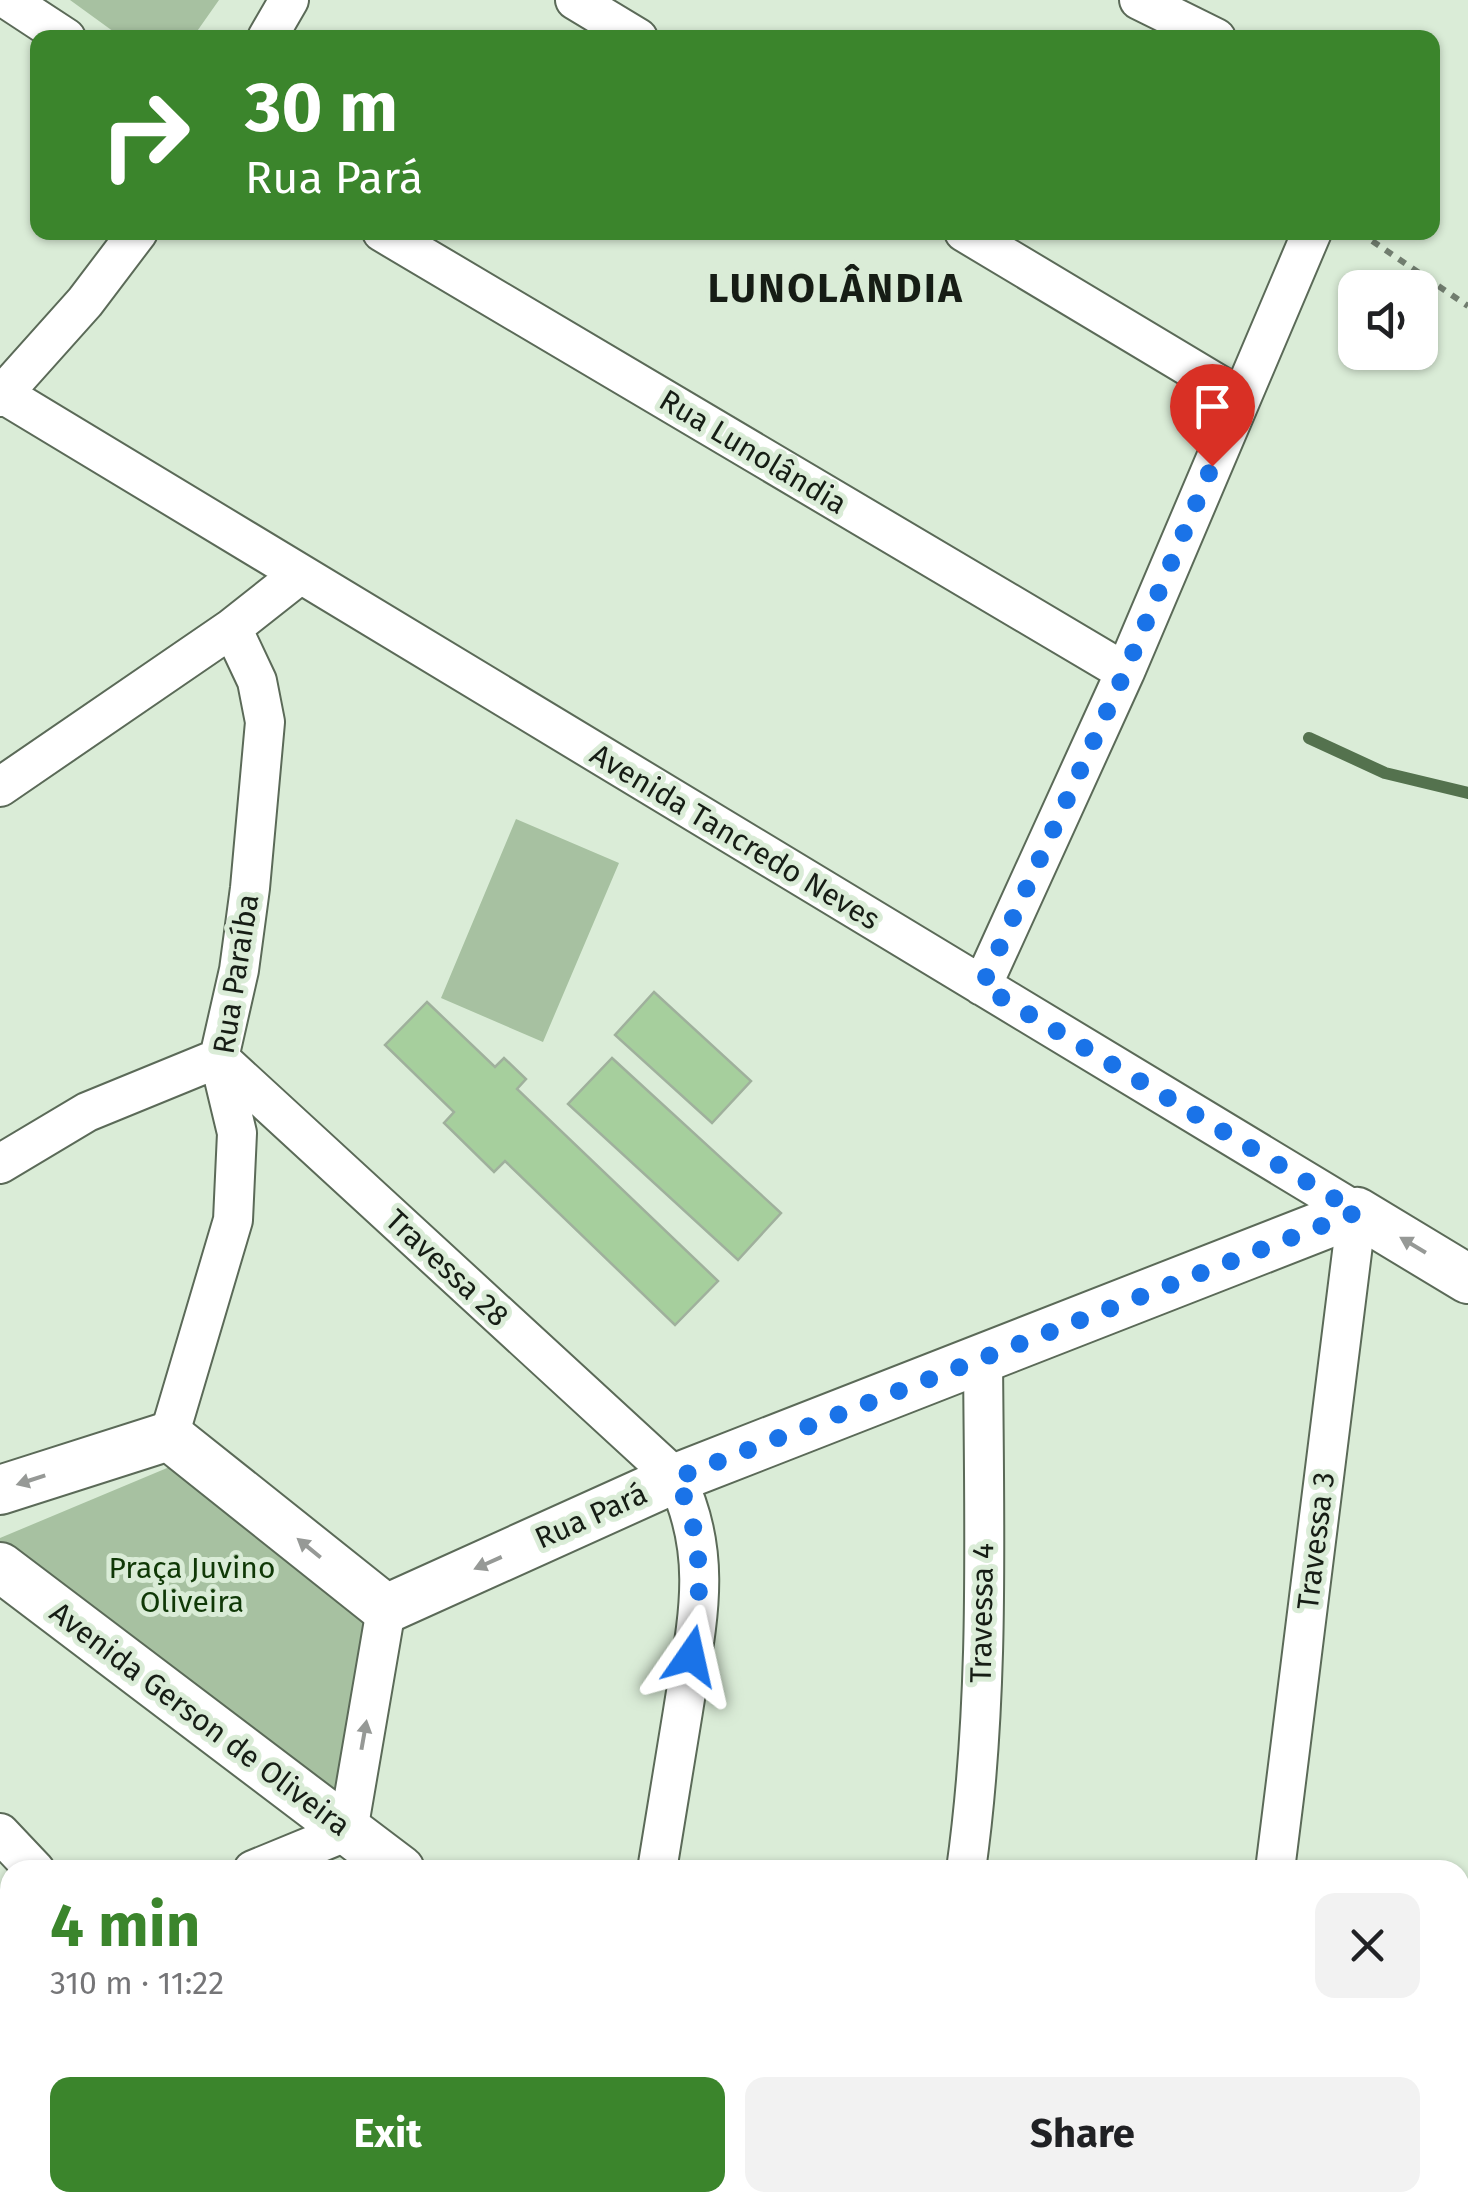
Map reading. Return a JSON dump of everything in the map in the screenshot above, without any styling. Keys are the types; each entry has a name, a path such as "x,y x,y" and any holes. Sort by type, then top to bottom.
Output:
{"street":[{"path":"8,0 54,30"},
{"path":"271,30 289,0"},
{"path":"575,0 625,30"},
{"path":"1139,0 1200,30"},
{"path":"2,396 85,302 132,240"},
{"name":"Rua Lunolândia","path":"396,240 1125,672"},
{"path":"977,240 1241,398"},
{"path":"982,986 1125,672 1309,240"},
{"name":"Avenida Tancredo Neves","path":"2,396 1468,1279"},
{"path":"0,787 232,628 298,575"},
{"name":"Rua Paraíba","path":"169,1436 234,1220 236,1132 219,1058 250,888 265,722 258,681 232,628"},
{"path":"0,1164 88,1112 219,1058"},
{"name":"Travessa 28","path":"219,1058 676,1478"},
{"name":"Rua Pará","path":"386,1609 676,1478 1357,1212"},
{"name":"Travessa 3","path":"1276,1860 1357,1212"},
{"name":"Travessa 4","path":"967,1860 984,1625 983,1356"},
{"path":"0,1490 169,1436 386,1609 348,1831 278,1860"},
{"path":"659,1860 701,1608 695,1530 676,1478"},
{"name":"Avenida Gerson de Oliveira","path":"0,1567 387,1860"},
{"path":"0,1833 26,1860"}],"path":[{"path":"1371,240 1468,306"}],"green space":[{"path":"70,0 219,0 198,30 111,30"},
{"path":"516,819 619,863 543,1042 441,998"},
{"name":"Praça Juvino Oliveira","path":"179,1463 375,1614 344,1817 0,1550 0,1538"}],"building":[{"path":"654,992 751,1081 712,1123 615,1035"},
{"path":"427,1002 495,1067 504,1058 526,1079 517,1089 718,1281 675,1325 505,1161 494,1172 444,1123 454,1112 385,1045"},
{"path":"612,1058 781,1213 738,1260 568,1104"}],"waterway":[{"path":"1309,738 1385,773 1468,793"}],"district":[{"name":"LUNOLÂNDIA","path":"836,289"}],"route":[{"path":"691,1656 701,1608 700,1573 689,1505 676,1478 1357,1212 982,986 1125,672 1212,466"}]}
